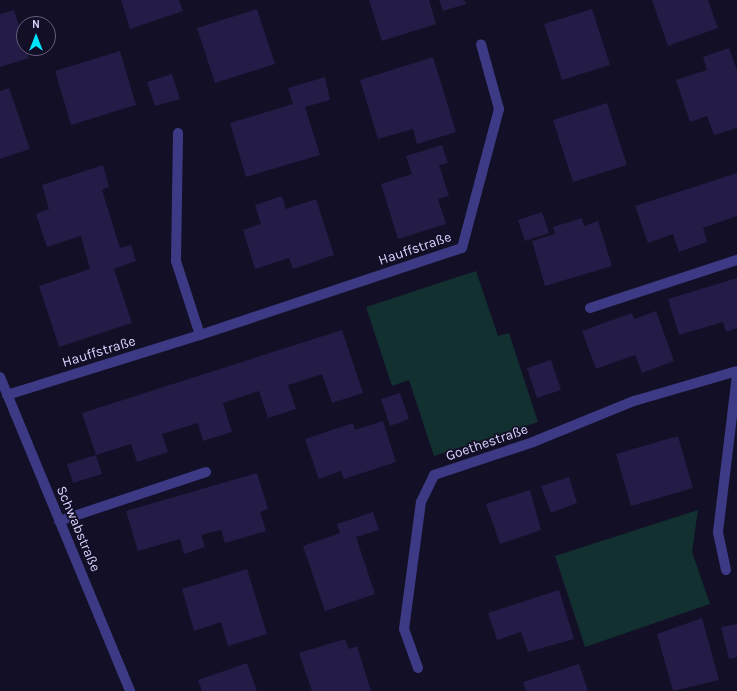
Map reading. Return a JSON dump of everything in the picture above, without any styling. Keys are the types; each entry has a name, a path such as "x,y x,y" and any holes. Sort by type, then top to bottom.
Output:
{"street":[{"name":"Hauffstraße","path":"7,395 200,336 462,248 499,109 481,44"},
{"path":"178,132 176,261 200,336"},
{"path":"590,308 737,260"},
{"name":"Goethestraße","path":"418,668 404,629 421,502 434,474 533,442 634,401 737,370"},
{"path":"726,570 718,532 737,376"},
{"name":"Schwabstraße","path":"0,377 130,691"},
{"path":"59,521 206,472"}],"green space":[{"path":"476,271 498,336 509,333 538,422 434,456 409,380 392,386 366,307"},
{"path":"698,510 692,552 710,604 585,647 555,556"}],"building":[{"path":"121,0 179,0 183,11 130,29"},
{"path":"369,0 429,0 436,24 382,41"},
{"path":"439,0 464,0 466,4 443,11"},
{"path":"652,0 708,0 718,28 668,46"},
{"path":"257,9 275,64 215,83 197,28"},
{"path":"592,9 610,65 562,80 544,24"},
{"path":"14,10 16,16 16,56 28,56 29,58 0,67 0,14"},
{"path":"729,48 737,70 737,128 714,135 707,116 690,122 676,80 707,70 703,57"},
{"path":"120,51 136,105 71,125 55,71"},
{"path":"433,57 456,132 417,144 413,129 378,139 360,80"},
{"path":"172,74 180,99 155,106 147,82"},
{"path":"325,77 330,100 305,107 320,155 246,177 230,123 293,104 288,88"},
{"path":"9,88 30,149 0,159 0,91"},
{"path":"607,103 627,165 573,182 553,120"},
{"path":"442,145 448,163 439,165 449,196 438,199 446,224 398,239 381,184 412,174 406,156"},
{"path":"103,165 109,187 102,190 120,248 131,245 136,261 114,269 132,323 59,347 39,286 90,269 81,236 47,247 36,214 49,209 42,185"},
{"path":"737,173 737,216 703,228 707,242 679,252 673,234 648,243 635,206"},
{"path":"282,196 286,209 316,199 334,255 293,269 289,258 255,269 243,230 261,224 255,205"},
{"path":"542,212 549,233 525,241 518,220"},
{"path":"582,218 584,226 598,221 612,266 545,286 532,241 555,234 553,227"},
{"path":"737,278 737,328 726,332 723,322 679,335 668,299"},
{"path":"656,311 674,361 642,373 635,355 596,369 582,331 632,313 634,319"},
{"path":"342,330 363,393 332,403 322,374 288,385 296,409 268,418 259,391 223,403 232,432 203,441 198,423 162,434 168,452 137,462 131,444 96,455 82,413"},
{"path":"551,360 561,390 537,398 527,368"},
{"path":"400,393 409,419 390,426 381,399"},
{"path":"383,421 396,462 344,479 341,471 319,479 305,439 353,423 355,430"},
{"path":"678,436 693,488 631,506 616,454"},
{"path":"96,455 102,474 73,483 67,464"},
{"path":"257,473 268,509 260,512 266,531 225,543 221,530 201,535 205,547 184,554 180,539 138,551 126,511"},
{"path":"569,477 577,503 551,513 541,486"},
{"path":"530,490 541,530 500,544 486,504"},
{"path":"373,512 379,530 356,537 375,594 325,611 303,546 340,533 337,524"},
{"path":"247,569 267,634 228,646 221,622 194,631 182,589"},
{"path":"559,590 574,639 528,652 521,632 497,640 488,613"},
{"path":"702,618 719,680 673,691 657,634"},
{"path":"737,624 737,657 729,659 721,627"},
{"path":"345,639 349,649 357,646 371,691 312,691 299,653"},
{"path":"247,663 257,691 202,691 198,680"},
{"path":"579,664 588,691 526,691 523,682"}]}
